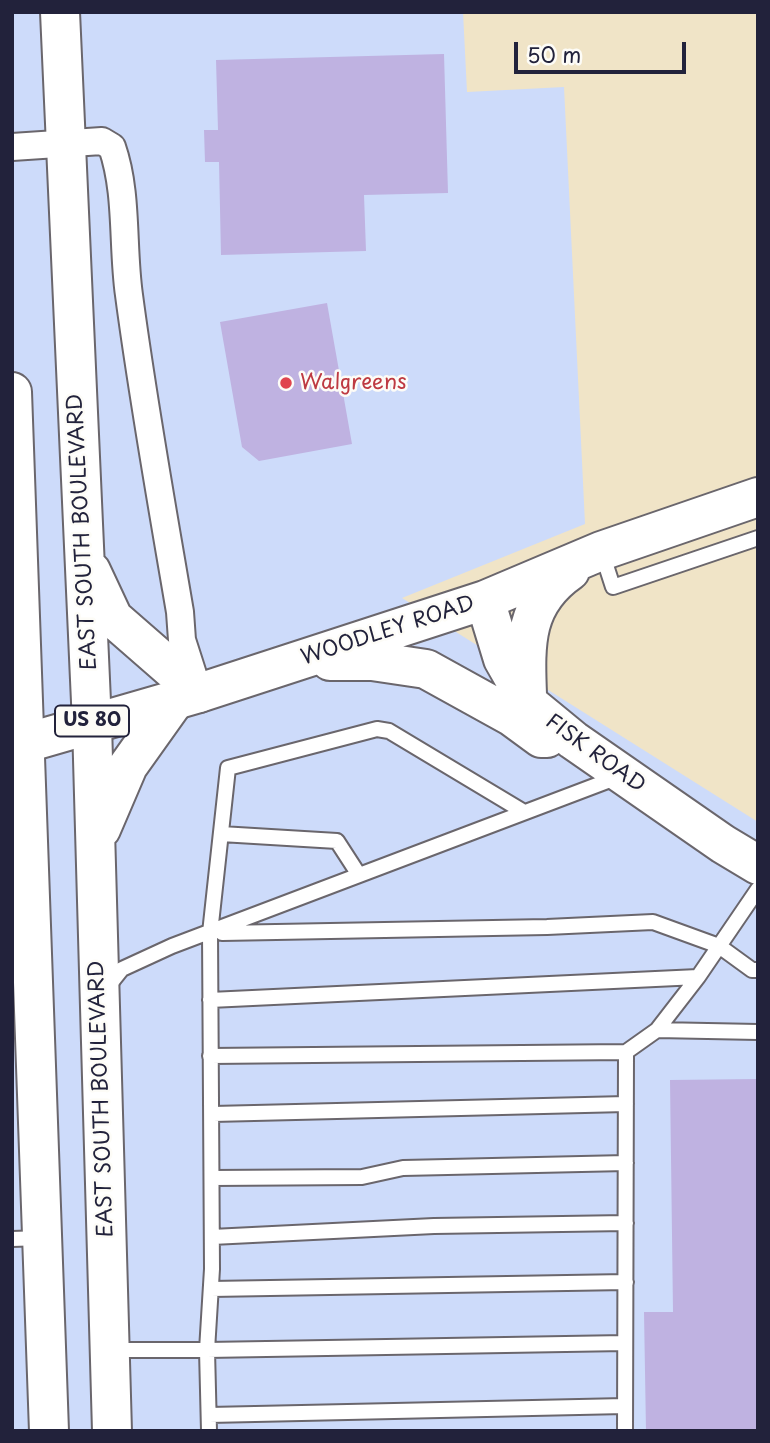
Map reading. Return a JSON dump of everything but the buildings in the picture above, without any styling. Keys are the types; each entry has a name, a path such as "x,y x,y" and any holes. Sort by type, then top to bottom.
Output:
{"main road":[{"name":"EAST SOUTH BOULEVARD","path":"60,12 92,724 112,1431"},
{"path":"12,392 28,1238 49,1431"},
{"name":"WOODLEY ROAD","path":"18,745 187,696 485,600 598,553 758,497"},
{"path":"83,553 113,618 187,696 128,765 95,844"},
{"path":"528,703 526,639 537,605 552,584 598,553"},
{"name":"FISK ROAD","path":"485,600 503,659 528,703 572,740 758,865"},
{"path":"296,662 372,661 426,668 511,716 541,738 572,740"}],"street":[{"path":"12,147 102,141 112,147 119,167 128,285 143,401 180,612 187,696"}],"lane":[{"path":"598,553 613,587 758,538"},
{"path":"209,1431 207,1350 211,1289 213,1114 210,933 228,768 377,729 389,731 524,812"},
{"path":"99,997 122,969 622,775"},
{"path":"221,834 337,841 359,875"},
{"path":"210,1056 626,1052 657,1030 698,977 758,889"},
{"path":"210,933 547,928 653,922 719,946 752,970 758,970"},
{"path":"210,1000 698,977"},
{"path":"657,1030 758,1032"},
{"path":"625,1431 626,1052"},
{"path":"213,1114 626,1104"},
{"path":"212,1178 362,1177 403,1168 626,1163"},
{"path":"212,1237 433,1226 626,1223"},
{"path":"211,1289 626,1282"},
{"path":"109,1350 625,1343"},
{"path":"209,1415 625,1406"}],"shaded area":[{"path":"12,12 463,12 467,92 564,87 585,524 402,598 758,822 758,1431 12,1431"}],"place":[{"name":"Walgreens","path":"286,383"}]}
